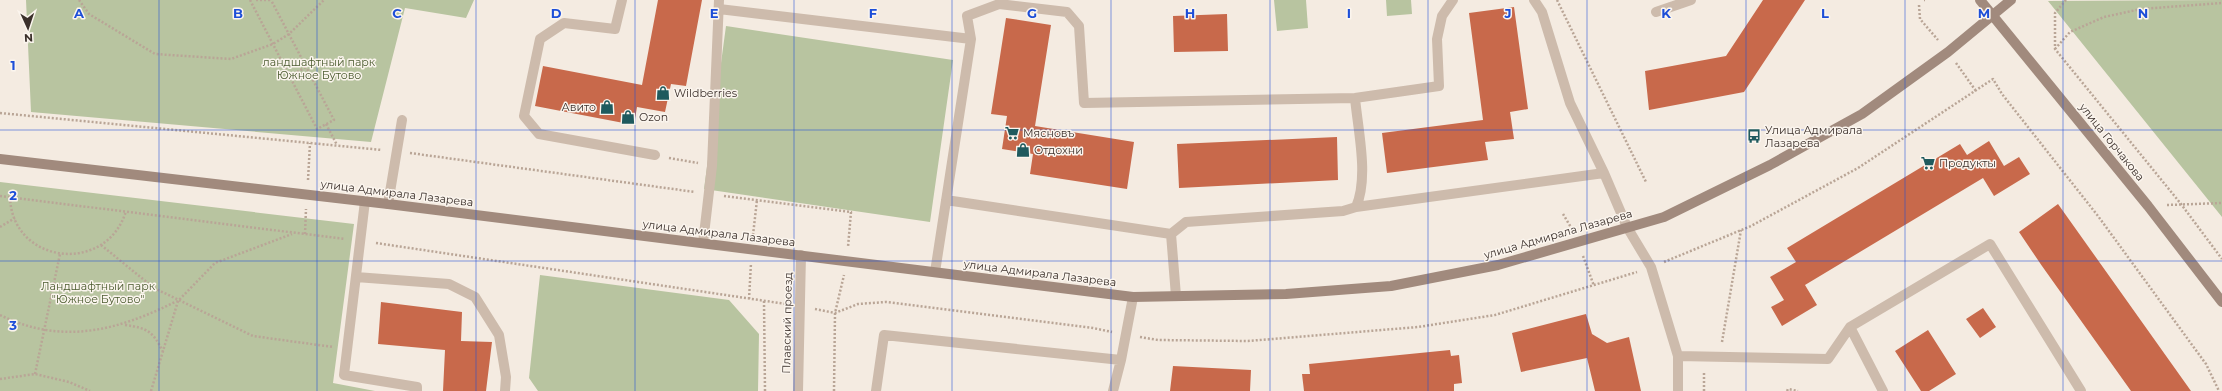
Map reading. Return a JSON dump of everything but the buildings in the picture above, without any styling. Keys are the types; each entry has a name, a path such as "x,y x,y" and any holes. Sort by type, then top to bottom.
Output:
{"street":[{"path":"622,0 615,29 564,23 540,39 524,116 539,134 656,155"},
{"path":"935,272 972,38 967,16 1000,4 1067,12 1079,26 1084,103 1355,98 1439,86 1437,39 1442,16 1454,0"},
{"path":"1534,0 1542,12 1570,103 1604,173 1627,227 1651,267 1678,356 1678,391"},
{"path":"1656,12 1691,0"},
{"name":"улица Горчакова","path":"1980,0 2148,206 2222,302"},
{"name":"улица Адмирала Лазарева","path":"0,159 365,201 847,260 1133,297 1286,294 1391,286 1498,265 1664,217 1770,165 1862,114 1948,52 2012,0"},
{"path":"703,243 712,166 719,4 972,38"},
{"path":"1355,98 1363,181 1361,196 1356,207"},
{"path":"388,204 402,120"},
{"path":"946,200 1171,234 1186,222 1344,210 1356,207 1604,173"},
{"path":"365,201 344,375 417,387 417,391"},
{"path":"1171,234 1176,296"},
{"path":"1678,356 1828,359 1850,327 1990,244 2082,391"},
{"name":"Плавский проезд","path":"798,391 801,255"},
{"path":"356,277 450,284 475,297 499,335 506,377 506,391"},
{"path":"1113,391 1121,360 1133,297"},
{"path":"1850,327 1883,391"},
{"path":"876,391 884,335 1121,360"}],"path":[{"path":"79,0 89,14 155,54 231,59 273,44 289,34 324,0"},
{"path":"250,0 317,129 334,120 271,0 256,0"},
{"path":"1557,0 1646,182"},
{"path":"2066,0 2055,13 2055,49 2181,204 2222,259"},
{"path":"2055,49 2070,32 2104,17 2141,8 2222,2"},
{"path":"290,76 306,67"},
{"path":"0,112 396,151 851,212 847,260 835,313 834,391"},
{"path":"326,124 338,146"},
{"path":"656,155 712,166"},
{"path":"10,197 15,218 25,235 35,244 60,254 86,252 101,245 118,230 126,211"},
{"path":"2148,206 2222,203"},
{"path":"0,227 15,218"},
{"path":"1720,357 1741,230"},
{"path":"0,315 26,325 45,329 75,332 100,330 124,325 178,301 215,263 294,233"},
{"path":"101,245 154,288 178,301 253,336 347,349"},
{"path":"35,374 60,254"},
{"path":"151,391 178,301"},
{"path":"764,301 765,391"},
{"path":"124,325 144,328 156,338 163,353"},
{"path":"0,379 35,374 69,382 90,391"},
{"path":"1787,391 1788,388 1798,391"}],"green space":[{"name":"ландшафтный парк Южное Бутово","path":"26,0 474,0 466,18 405,8 371,142 31,112"},
{"path":"1274,0 1306,0 1308,28 1277,31"},
{"path":"1386,0 1411,0 1412,14 1387,16"},
{"path":"2222,0 2222,217 2048,1"},
{"path":"726,26 953,60 930,222 704,189"},
{"name":"Ландшафтный парк \"Южное Бутово\"","path":"0,182 354,224 333,383 375,391 0,391"},
{"path":"540,275 729,300 759,334 758,391 538,391 529,378"}],"place":[{"name":"Wildberries","path":"663,93"},
{"name":"Авито","path":"607,107"},
{"name":"Ozon","path":"628,117"},
{"name":"Мясновъ","path":"1012,133"},
{"name":"Улица Адмирала Лазарева","path":"1754,136"},
{"name":"Отдохни","path":"1023,150"},
{"name":"Продукты","path":"1928,163"}]}
